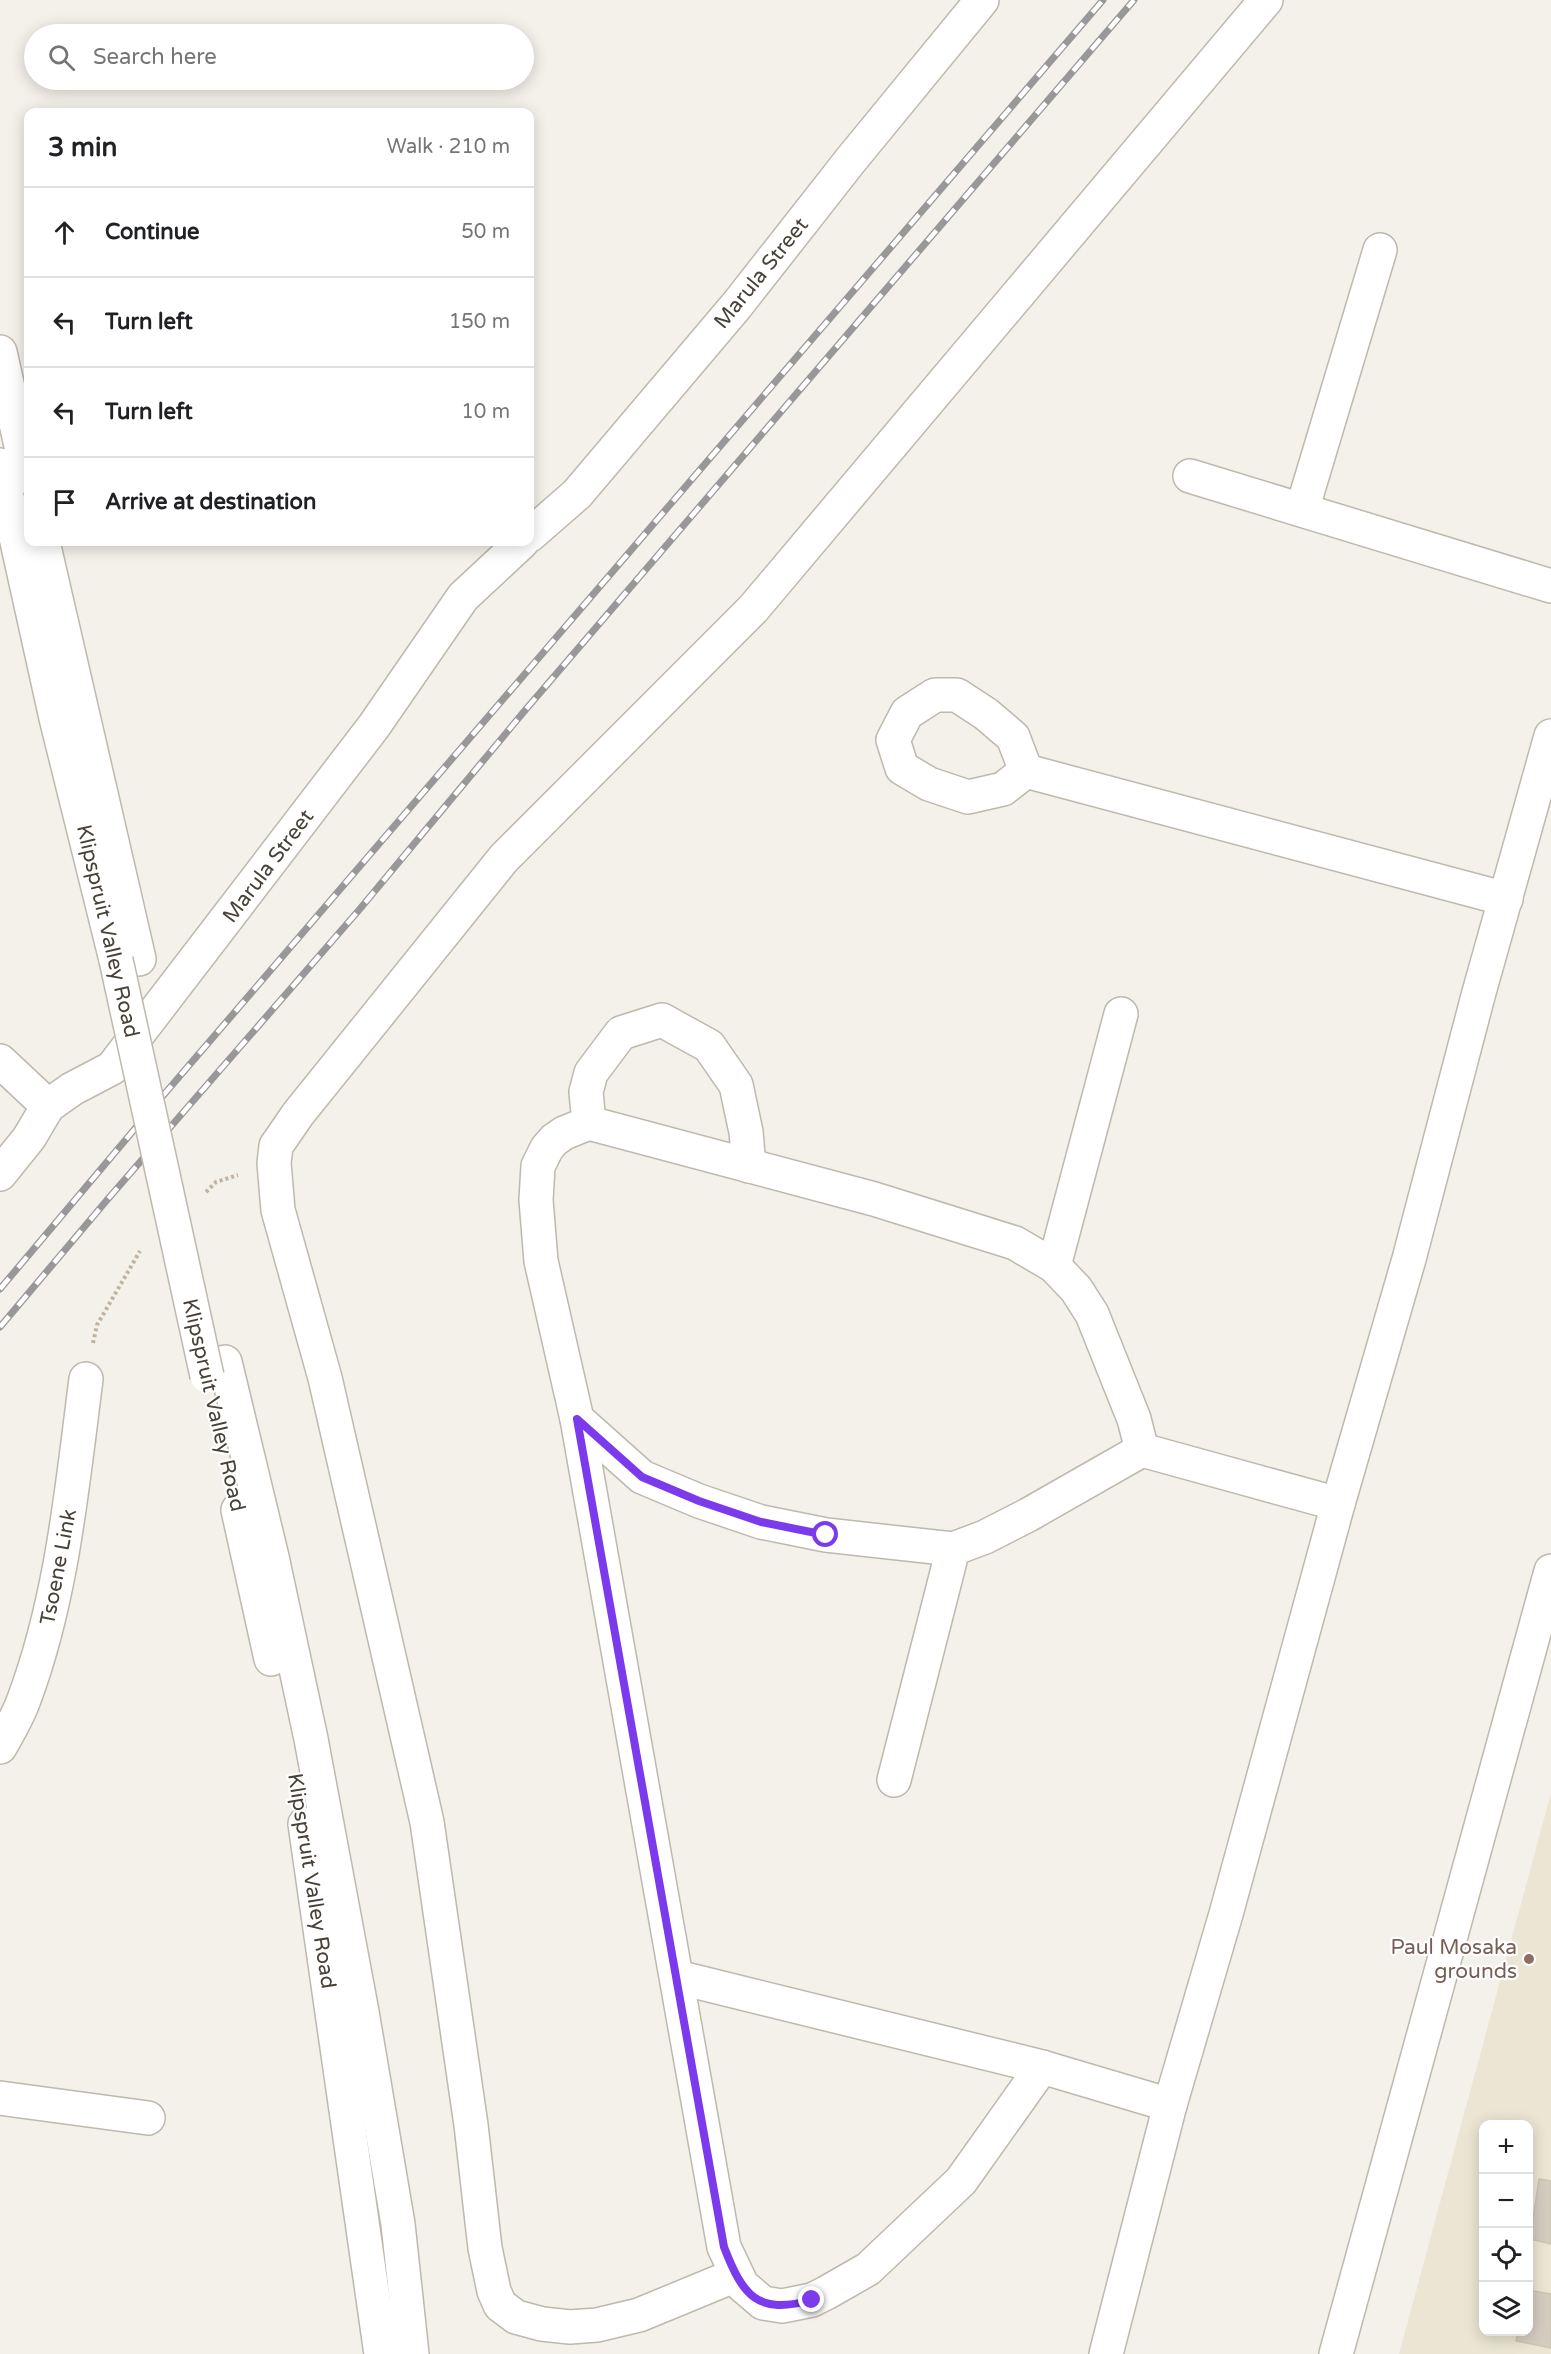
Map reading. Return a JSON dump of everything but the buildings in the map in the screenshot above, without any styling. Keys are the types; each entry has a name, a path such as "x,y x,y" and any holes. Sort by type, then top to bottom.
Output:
{"street":[{"name":"Marula Street","path":"534,532 577,494 737,305 850,161 982,0"},
{"path":"736,2275 639,2315 597,2325 570,2327 542,2324 516,2317 500,2305 494,2291 485,2248 471,2125 427,1822 325,1378 278,1210 274,1163 276,1146 305,1105 504,858 753,609 1266,0"},
{"path":"1302,510 1380,250"},
{"path":"0,352 24,459"},
{"name":"Klipspruit Valley Road","path":"0,465 56,718 127,959"},
{"path":"1190,476 1551,586"},
{"name":"Klipspruit Valley Road","path":"44,546 127,959 216,1369 302,1806 381,2354"},
{"name":"Marula Street","path":"0,1174 29,1138 48,1106 72,1089 112,1068 374,726 463,597 518,546"},
{"path":"1106,2354 1170,2105 1226,1914 1338,1504 1409,1259 1478,996 1551,736"},
{"path":"1026,771 1506,899"},
{"path":"1054,1266 1120,1014"},
{"path":"589,1123 586,1092 591,1073 621,1033 662,1020 709,1046 735,1085 746,1132 749,1166"},
{"path":"0,1061 48,1106"},
{"path":"1042,2067 960,2181 868,2269 812,2300 782,2306 771,2306 756,2299 736,2275 724,2247 577,1419 541,1261 536,1187 538,1166 547,1148 564,1133 589,1123 874,1199 1015,1243 1054,1266 1076,1289 1092,1314 1134,1419 1142,1450"},
{"name":"Klipspruit Valley Road","path":"216,1369 272,1557 311,1739 362,2012 398,2224 412,2354"},
{"name":"Tsoene Link","path":"0,1748 22,1705 47,1631 70,1507 86,1378"},
{"path":"577,1419 642,1477 761,1522 826,1535 953,1549 985,1537 1029,1515 1142,1450 1338,1504"},
{"path":"894,1780 953,1549"},
{"path":"1336,2354 1551,1571"},
{"path":"676,1977 1042,2067 1170,2105"},
{"path":"0,2098 148,2118"}],"shaded area":[{"name":"Paul Mosaka grounds","path":"1551,1793 1551,2354 1399,2354"}],"railway":[{"path":"0,1289 149,1112 1103,0"},
{"path":"0,1327 359,910 527,708 1134,0"}],"place":[{"name":"Paul Mosaka grounds","path":"1529,1959"}],"route":[{"path":"812,2300 771,2306 756,2299 742,2285 724,2247 577,1419 642,1477 699,1501 761,1522 826,1535"}]}
